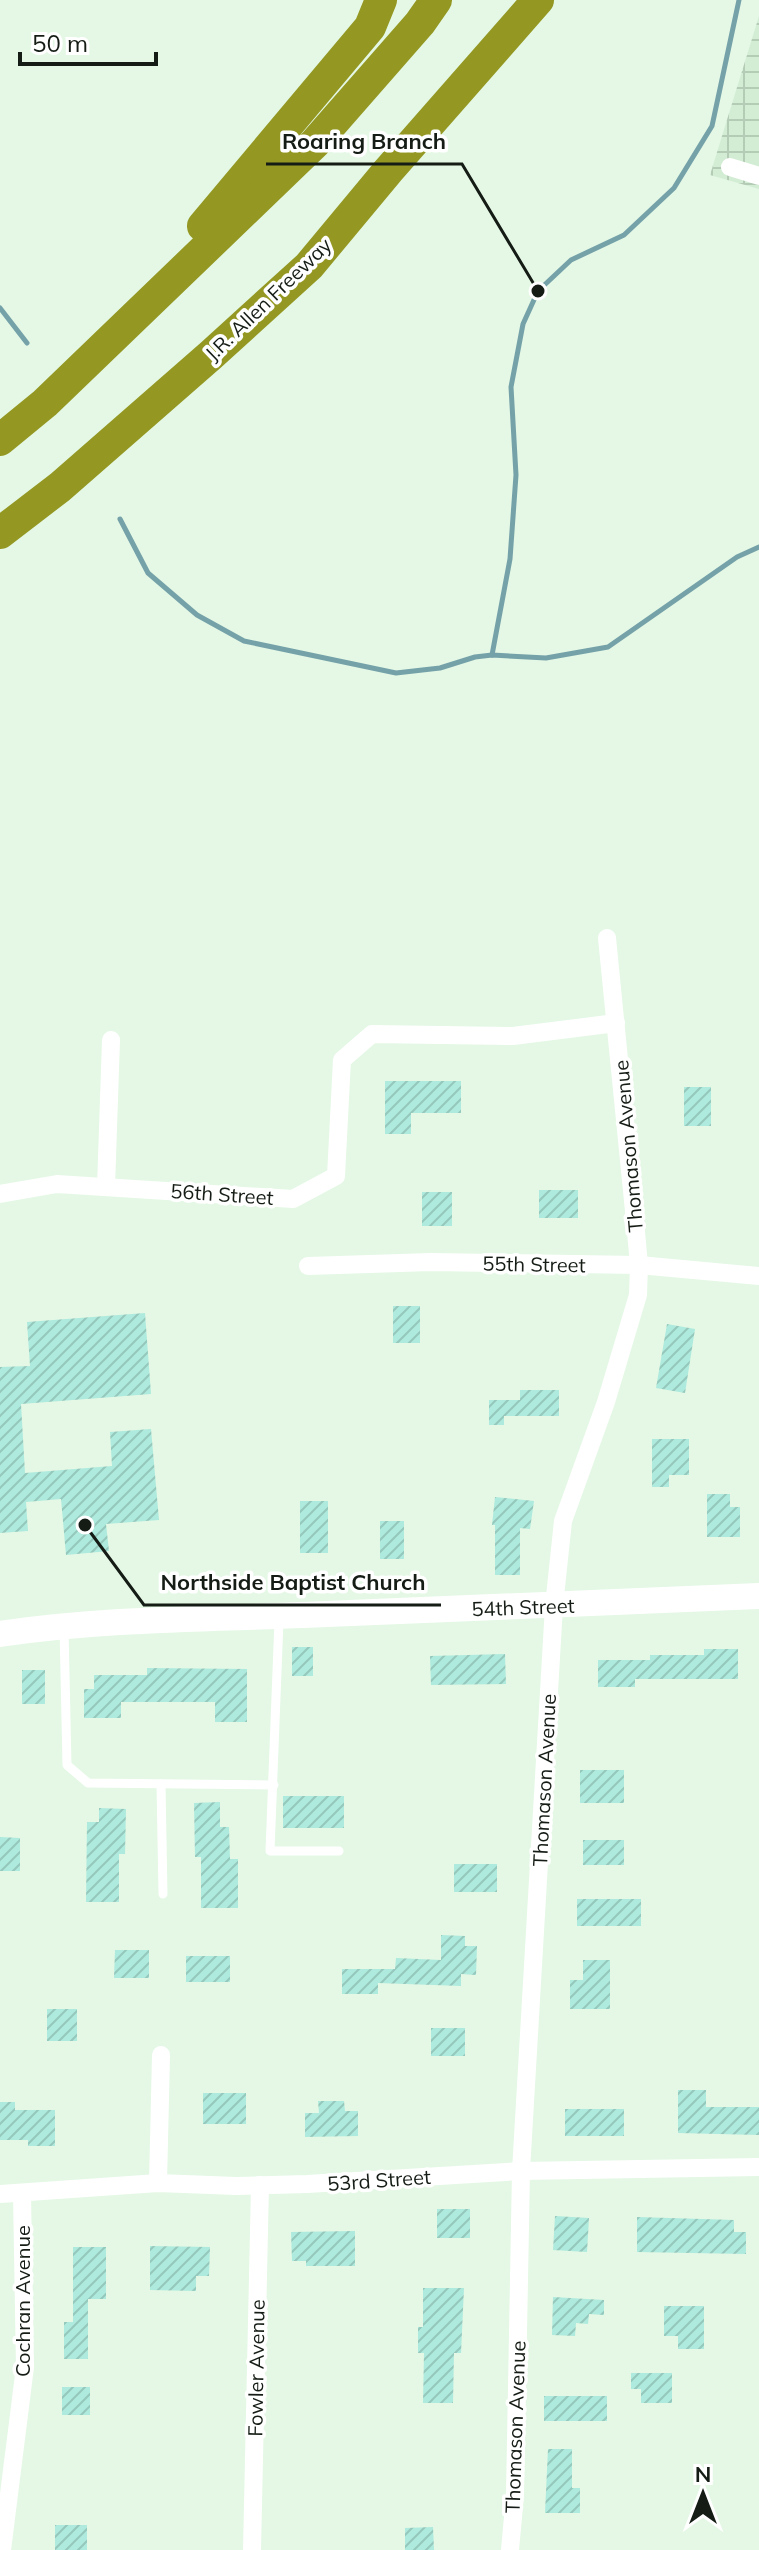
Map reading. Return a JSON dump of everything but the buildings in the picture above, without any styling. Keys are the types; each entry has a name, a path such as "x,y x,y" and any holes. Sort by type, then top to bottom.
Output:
{"highway":[{"path":"97,353 370,27 381,0"},
{"path":"0,440 45,403 315,143 420,23 436,0"},
{"name":"J.R. Allen Freeway","path":"0,533 60,487 309,266 538,0"}],"main road":[{"name":"54th Street","path":"0,1634 64,1625 200,1617 759,1596"}],"street":[{"path":"730,167 759,176"},
{"name":"Thomason Avenue","path":"510,2550 515,2495 521,2171 554,1606 563,1521 611,1387 638,1295 639,1265 607,938"},
{"name":"56th Street","path":"0,1194 57,1184 293,1199 336,1176 342,1060 372,1034 513,1036 616,1023"},
{"path":"106,1187 111,1040"},
{"name":"55th Street","path":"308,1266 431,1262 639,1265 759,1276"},
{"path":"158,2183 161,2055"},
{"name":"53rd Street","path":"0,2194 158,2183 260,2185 521,2171 759,2167"},
{"name":"Fowler Avenue","path":"252,2550 260,2185"},
{"name":"Cochran Avenue","path":"2,2550 6,2471 25,2367 22,2194"}],"lane":[{"path":"279,1616 270,1851 339,1851"},
{"path":"64,1625 67,1765 88,1783 274,1785"},
{"path":"161,1784 163,1894"}],"shaded area":[{"path":"759,16 759,189 710,175"}],"waterway":[{"path":"492,655 510,559 516,475 511,387 523,324 538,291 571,260 624,235 674,188 712,126 739,0"},
{"path":"0,308 27,343"},
{"path":"120,519 148,573 197,615 244,641 396,673 440,668 475,657 546,658 608,647 737,557 759,547"}],"place":[{"name":"Roaring Branch","path":"538,291"},
{"name":"Northside Baptist Church","path":"85,1525"}]}
